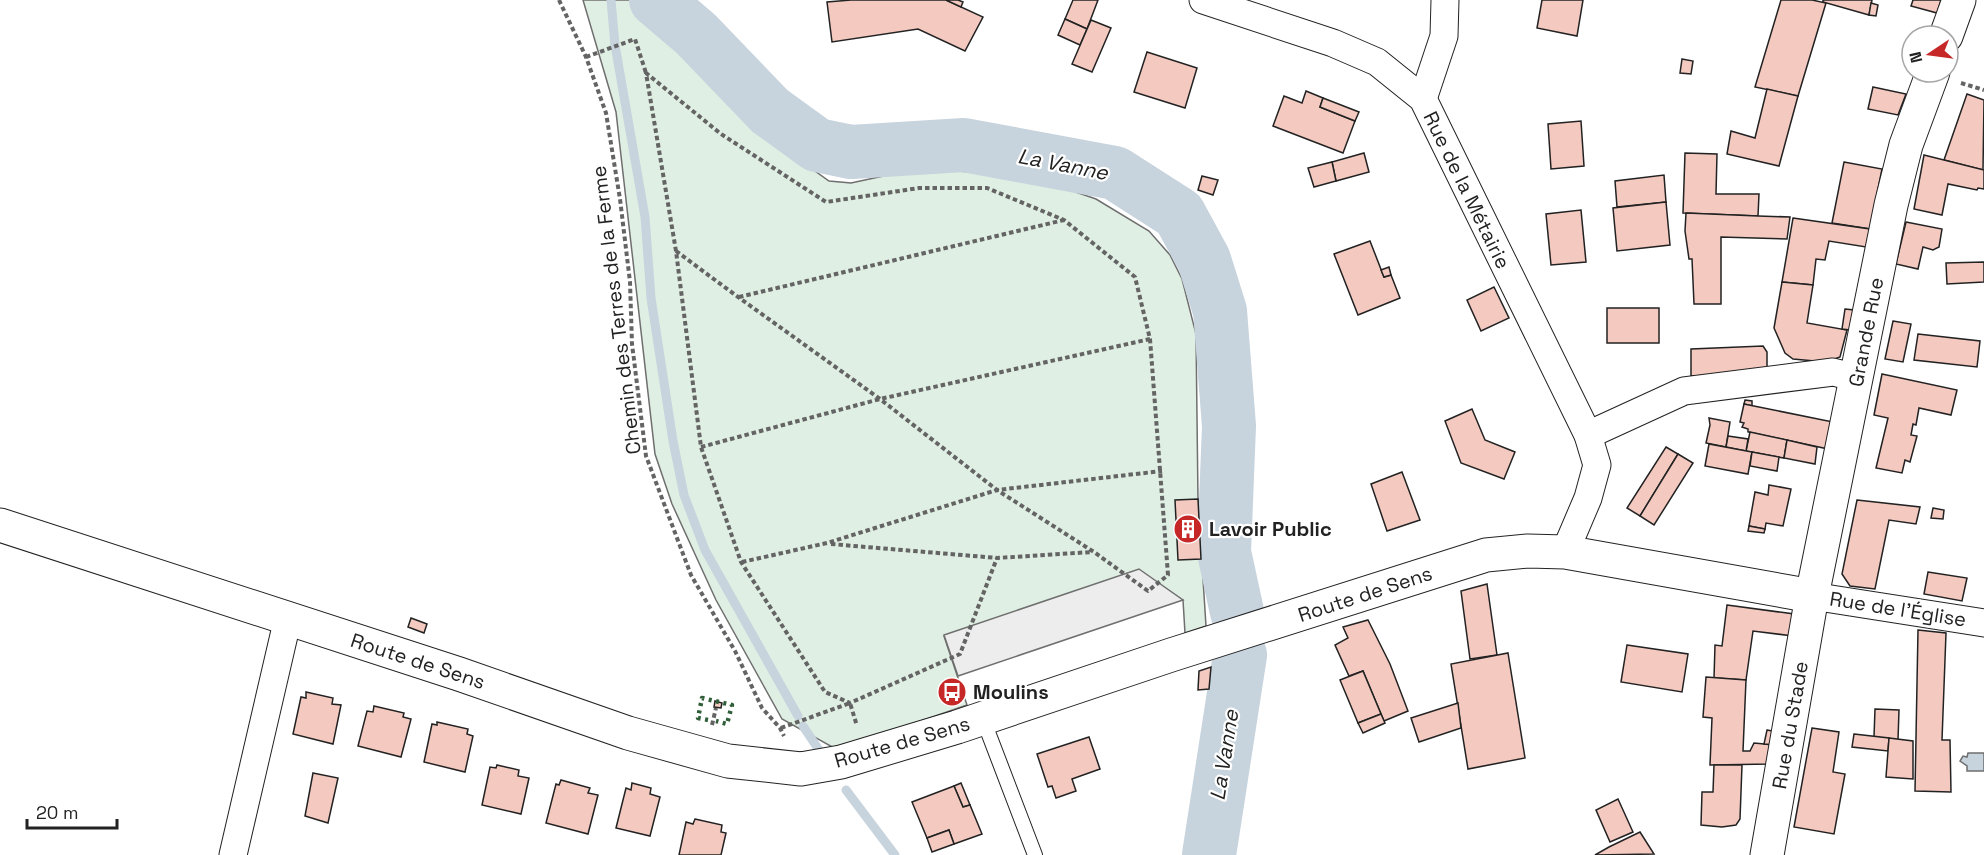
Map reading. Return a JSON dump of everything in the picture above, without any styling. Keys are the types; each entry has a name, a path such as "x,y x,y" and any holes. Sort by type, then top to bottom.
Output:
{"street":[{"name":"Rue de la Métairie","path":"1203,0 1333,43 1377,62 1423,99 1588,435 1597,465 1588,498 1565,552"},
{"path":"1423,99 1444,36 1445,0"},
{"path":"1950,24 1959,0"},
{"name":"Grande Rue","path":"1812,596 1898,175 1906,145 1929,84"},
{"path":"1588,435 1684,391 1833,372 1857,378"},
{"name":"Route de Sens","path":"0,525 459,674 628,733 728,761 801,769 841,762 982,719 1171,655 1486,555 1528,551 1565,552 1812,596"},
{"name":"Rue de l'Église","path":"1812,596 1984,623"},
{"name":"Rue du Stade","path":"1767,855 1812,596"},
{"path":"233,855 288,618"}],"lane":[{"path":"982,719 1035,855"}],"path":[{"name":"Chemin des Terres de la Ferme","path":"559,0 586,57 606,113 630,282 632,344 646,456 691,575 735,651 762,708 780,728 801,769"},
{"path":"586,57 635,39 646,73 676,251 701,447 741,562 825,692 850,703"},
{"path":"646,73 721,134 826,202 919,188 987,188 1064,220 1135,277 1150,339 1162,471 1168,575 1148,591 1094,552 997,490 880,399 676,251"},
{"path":"738,297 1064,220"},
{"path":"701,447 880,399 1150,339"},
{"path":"741,562 827,543 997,490 1162,471"},
{"path":"827,543 997,558 1094,552"},
{"path":"780,728 850,703 960,654 997,558"}],"green space":[{"path":"583,0 630,0 762,133 829,181 851,183 916,169 995,173 1064,188 1096,199 1149,231 1170,255 1182,279 1196,334 1198,500 1206,626 1185,633 1183,600 944,636 967,705 881,735 834,748 782,719 716,600 672,504 655,454 616,112"}],"shaded area":[{"path":"1139,569 1183,600 958,676 944,635"},
{"path":"1968,753 1984,753 1984,771 1967,771 1967,766 1960,761 1963,756 1967,757"}],"building":[{"path":"946,0 983,17 965,51 918,29 832,42 827,2"},
{"path":"946,0 958,0 963,2 961,7"},
{"path":"1073,0 1098,0 1087,29 1065,19"},
{"path":"1542,0 1583,0 1577,36 1537,28"},
{"path":"1781,0 1812,0 1826,3 1798,96 1755,87"},
{"path":"1823,0 1872,0 1869,15 1823,2"},
{"path":"1913,0 1941,0 1937,13 1911,6"},
{"path":"1871,3 1878,5 1876,16 1869,15"},
{"path":"1065,19 1087,29 1080,45 1058,35"},
{"path":"1091,20 1111,28 1092,72 1072,64"},
{"path":"1147,52 1197,68 1185,108 1134,92"},
{"path":"1682,59 1693,61 1691,74 1680,73"},
{"path":"1873,87 1906,94 1898,115 1868,109"},
{"path":"1767,89 1798,96 1779,166 1727,154 1731,131 1755,138"},
{"path":"1306,91 1323,98 1320,107 1355,121 1343,153 1273,126 1284,96 1302,103"},
{"path":"1967,94 1984,100 1983,170 1944,160"},
{"path":"1323,98 1359,112 1355,121 1320,107"},
{"path":"1581,121 1584,166 1551,169 1548,124"},
{"path":"1364,153 1369,172 1336,181 1332,162"},
{"path":"1685,153 1717,154 1716,194 1759,194 1758,216 1683,213"},
{"path":"1924,155 1984,170 1984,189 1978,188 1977,190 1948,184 1942,215 1914,209"},
{"path":"1332,162 1336,181 1314,187 1308,168"},
{"path":"1844,162 1882,169 1870,229 1832,223"},
{"path":"1664,175 1666,202 1617,207 1615,181"},
{"path":"1202,176 1218,180 1213,195 1198,190"},
{"path":"1666,202 1670,245 1617,251 1613,208"},
{"path":"1581,210 1586,262 1551,265 1546,214"},
{"path":"1686,213 1790,217 1787,239 1721,237 1721,304 1694,304 1692,259 1689,259 1685,231"},
{"path":"1793,218 1870,229 1866,247 1829,241 1825,260 1816,259 1813,285 1782,282"},
{"path":"1906,222 1942,229 1939,247 1933,250 1923,247 1918,269 1896,264"},
{"path":"1370,241 1384,277 1391,275 1400,298 1358,315 1334,254"},
{"path":"1984,262 1984,282 1947,284 1946,263"},
{"path":"1389,267 1391,275 1384,277 1381,270"},
{"path":"1782,282 1813,285 1807,323 1847,330 1840,357 1826,362 1793,359 1785,353 1774,328"},
{"path":"1494,287 1509,318 1481,331 1467,300"},
{"path":"1607,308 1659,308 1659,343 1607,343"},
{"path":"1845,309 1854,310 1850,330 1842,329"},
{"path":"1893,321 1911,324 1903,362 1885,359"},
{"path":"1918,334 1980,341 1977,367 1914,360"},
{"path":"1763,346 1767,352 1767,373 1691,376 1691,349"},
{"path":"1882,374 1957,390 1951,415 1919,408 1916,425 1913,424 1911,435 1917,436 1910,462 1905,460 1902,473 1876,468 1888,418 1874,415"},
{"path":"1745,400 1752,401 1752,406 1744,404"},
{"path":"1744,404 1838,423 1833,450 1748,432 1748,429 1742,427 1744,423 1740,422"},
{"path":"1472,409 1485,440 1515,452 1504,479 1461,463 1445,421"},
{"path":"1709,418 1730,422 1726,447 1706,443 1710,425"},
{"path":"1750,432 1787,440 1784,458 1746,451"},
{"path":"1728,436 1748,439 1746,451 1726,447"},
{"path":"1787,440 1817,447 1815,464 1784,458"},
{"path":"1709,444 1752,452 1748,474 1705,466"},
{"path":"1666,447 1678,454 1640,516 1627,508"},
{"path":"1752,452 1779,457 1777,471 1750,466"},
{"path":"1678,454 1693,463 1654,525 1640,516"},
{"path":"1402,472 1420,520 1387,531 1371,484"},
{"path":"1769,485 1791,489 1783,526 1766,523 1765,529 1749,526 1755,492 1768,495"},
{"name":"Lavoir Public","path":"1198,499 1201,559 1178,560 1175,500"},
{"path":"1857,500 1920,507 1916,524 1889,520 1875,589 1850,586 1842,574"},
{"path":"1933,508 1944,510 1943,519 1931,518"},
{"path":"1749,526 1765,529 1764,533 1748,531"},
{"path":"1928,572 1967,578 1962,601 1924,594"},
{"path":"1487,584 1497,655 1470,659 1461,591"},
{"path":"1727,605 1794,614 1793,636 1753,631 1746,680 1714,678 1715,645 1722,646"},
{"path":"411,618 427,624 424,633 408,627"},
{"path":"1368,620 1390,664 1408,711 1384,721 1363,671 1349,676 1335,645 1348,638 1343,627"},
{"path":"1918,630 1946,633 1942,740 1950,740 1951,792 1915,791"},
{"path":"1627,645 1688,654 1682,692 1621,682"},
{"path":"1508,653 1525,758 1468,769 1451,664"},
{"path":"1211,667 1209,689 1198,690 1199,671"},
{"path":"1363,671 1381,714 1358,723 1340,680"},
{"path":"1706,677 1746,680 1743,751 1750,751 1754,743 1775,745 1771,764 1710,765 1712,718 1703,717"},
{"path":"306,692 333,698 332,704 341,705 333,744 293,734 301,697 306,698"},
{"path":"715,701 722,703 721,708 714,707"},
{"path":"1458,703 1461,728 1419,742 1411,718"},
{"path":"374,706 404,713 403,717 411,719 401,757 358,746 367,711 373,712"},
{"path":"1875,709 1899,710 1898,740 1874,737"},
{"path":"1381,714 1385,723 1363,733 1358,723"},
{"path":"437,722 468,729 467,734 473,736 465,772 424,762 432,724 437,725"},
{"path":"1812,728 1839,732 1833,772 1845,774 1834,834 1794,827"},
{"path":"1767,730 1778,732 1775,745 1764,744"},
{"path":"1854,734 1889,738 1888,751 1852,747"},
{"path":"1089,737 1100,769 1072,779 1076,791 1056,798 1052,786 1048,787 1037,754"},
{"path":"1889,738 1913,741 1913,779 1886,777"},
{"path":"497,765 519,770 518,776 529,778 521,814 482,805 490,767 496,768"},
{"path":"1714,765 1742,765 1740,819 1736,825 1722,827 1701,825 1702,792 1713,792"},
{"path":"313,773 338,778 328,823 305,816"},
{"path":"561,780 590,788 588,793 598,795 588,834 546,823 556,784 559,785"},
{"path":"632,783 651,788 650,794 660,797 650,836 616,828 626,788 631,790"},
{"path":"961,783 970,805 963,807 954,786"},
{"path":"954,786 963,807 970,805 982,834 954,844 949,830 927,838 912,802"},
{"path":"1618,799 1633,832 1610,842 1596,810"},
{"path":"695,819 722,825 721,832 726,833 721,855 679,855 686,822 693,824"},
{"path":"949,830 954,844 932,852 927,838"},
{"path":"1640,832 1654,854 1595,855 1609,847"}],"waterway":[{"path":"611,0 615,45 645,217 651,298 673,441 684,495 705,550 798,716"},
{"name":"La Vanne","path":"656,0 696,34 770,111 817,145 851,152 964,145 1115,173 1179,214 1204,260 1220,311 1229,426 1224,552 1237,612"},
{"name":"La Vanne","path":"1209,855 1240,655"},
{"path":"803,726 819,750"},
{"path":"846,790 895,855"}],"hedge":[{"path":"708,720 698,718 702,698 732,705 727,724 716,721"}],"place":[{"name":"Lavoir Public","path":"1188,529"},
{"name":"Moulins","path":"952,692"}]}
